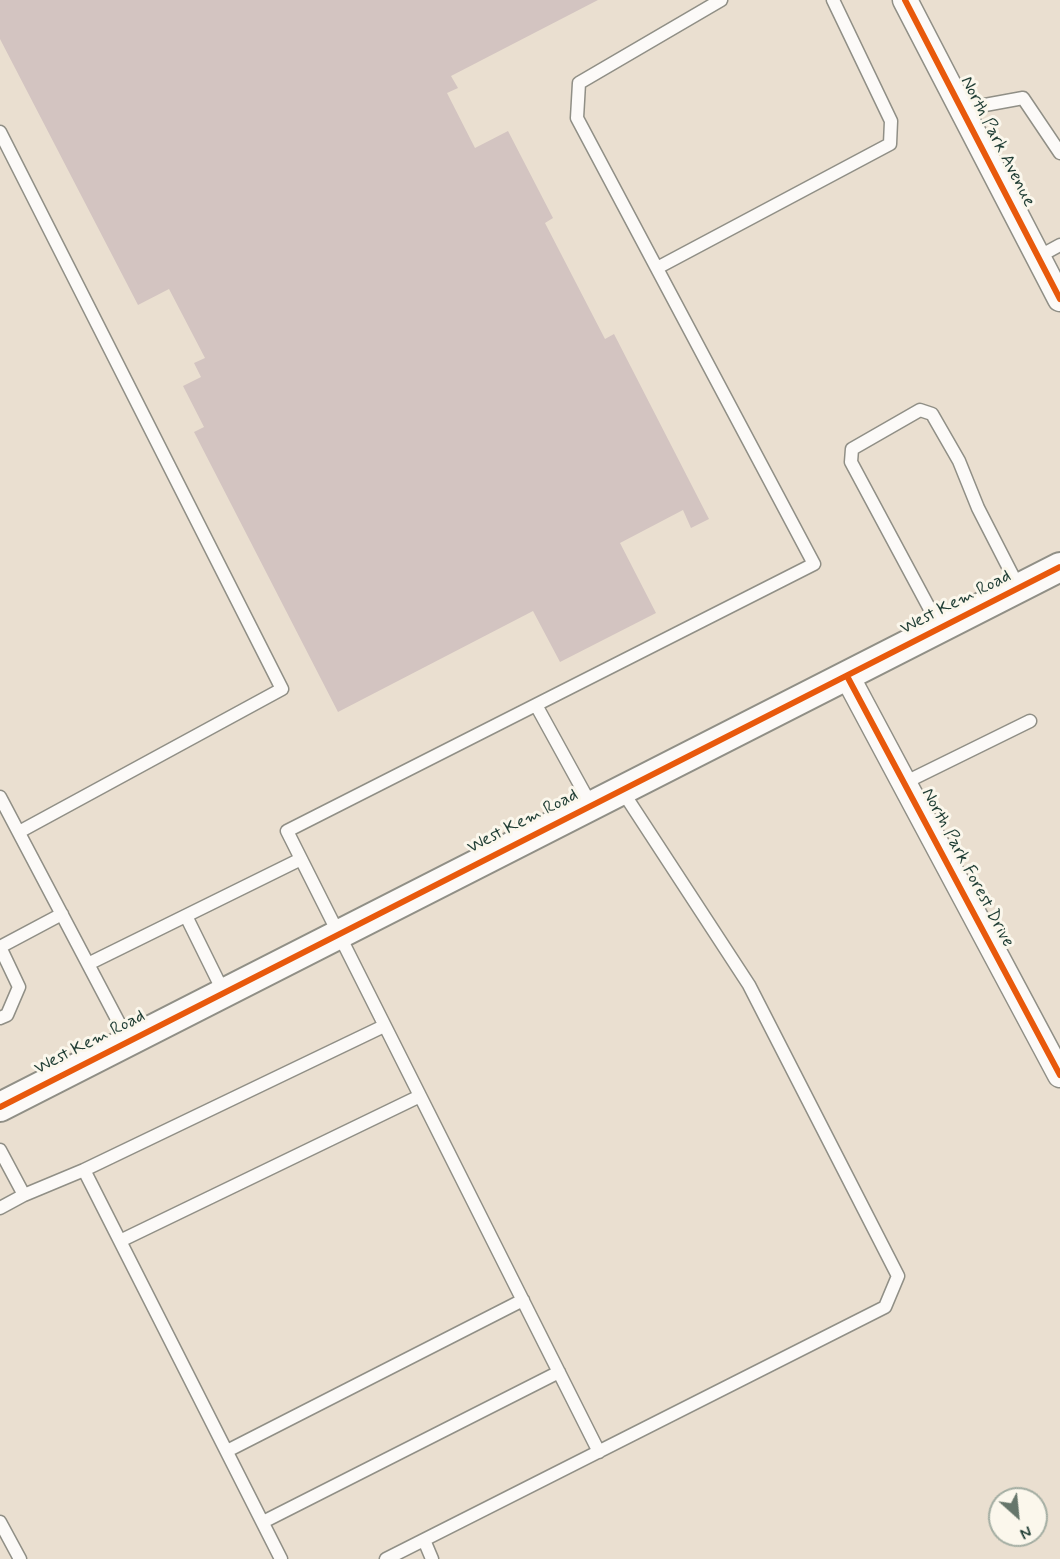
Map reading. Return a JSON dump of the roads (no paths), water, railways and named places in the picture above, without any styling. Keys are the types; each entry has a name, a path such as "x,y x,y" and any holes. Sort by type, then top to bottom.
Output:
{"street":[{"name":"North Park Avenue","path":"905,0 1060,299"},
{"name":"West Kem Road","path":"0,1107 223,991 1060,567"},
{"name":"North Park Forest Drive","path":"847,676 1060,1075"}],"lane":[{"path":"599,1452 287,831 814,564 576,118 579,82 721,0"},
{"path":"657,268 890,144 891,121 833,0"},
{"path":"963,109 1023,98 1060,153"},
{"path":"0,132 282,689 19,832"},
{"path":"1038,257 1060,245"},
{"path":"940,628 851,462 852,449 920,410 932,414 959,461 978,507 1018,588"},
{"path":"536,705 591,805"},
{"path":"904,783 1030,721"},
{"path":"386,1559 885,1307 898,1276 749,985 621,789"},
{"path":"0,797 128,1040"},
{"path":"88,964 301,859"},
{"path":"0,1018 7,1014 19,987 0,947 62,914"},
{"path":"186,916 223,991"},
{"path":"0,1208 384,1026"},
{"path":"120,1241 420,1096"},
{"path":"0,1150 24,1195"},
{"path":"84,1170 282,1559"},
{"path":"227,1451 523,1300"},
{"path":"263,1522 559,1372"},
{"path":"0,1522 16,1558"},
{"path":"424,1540 432,1559"}]}
